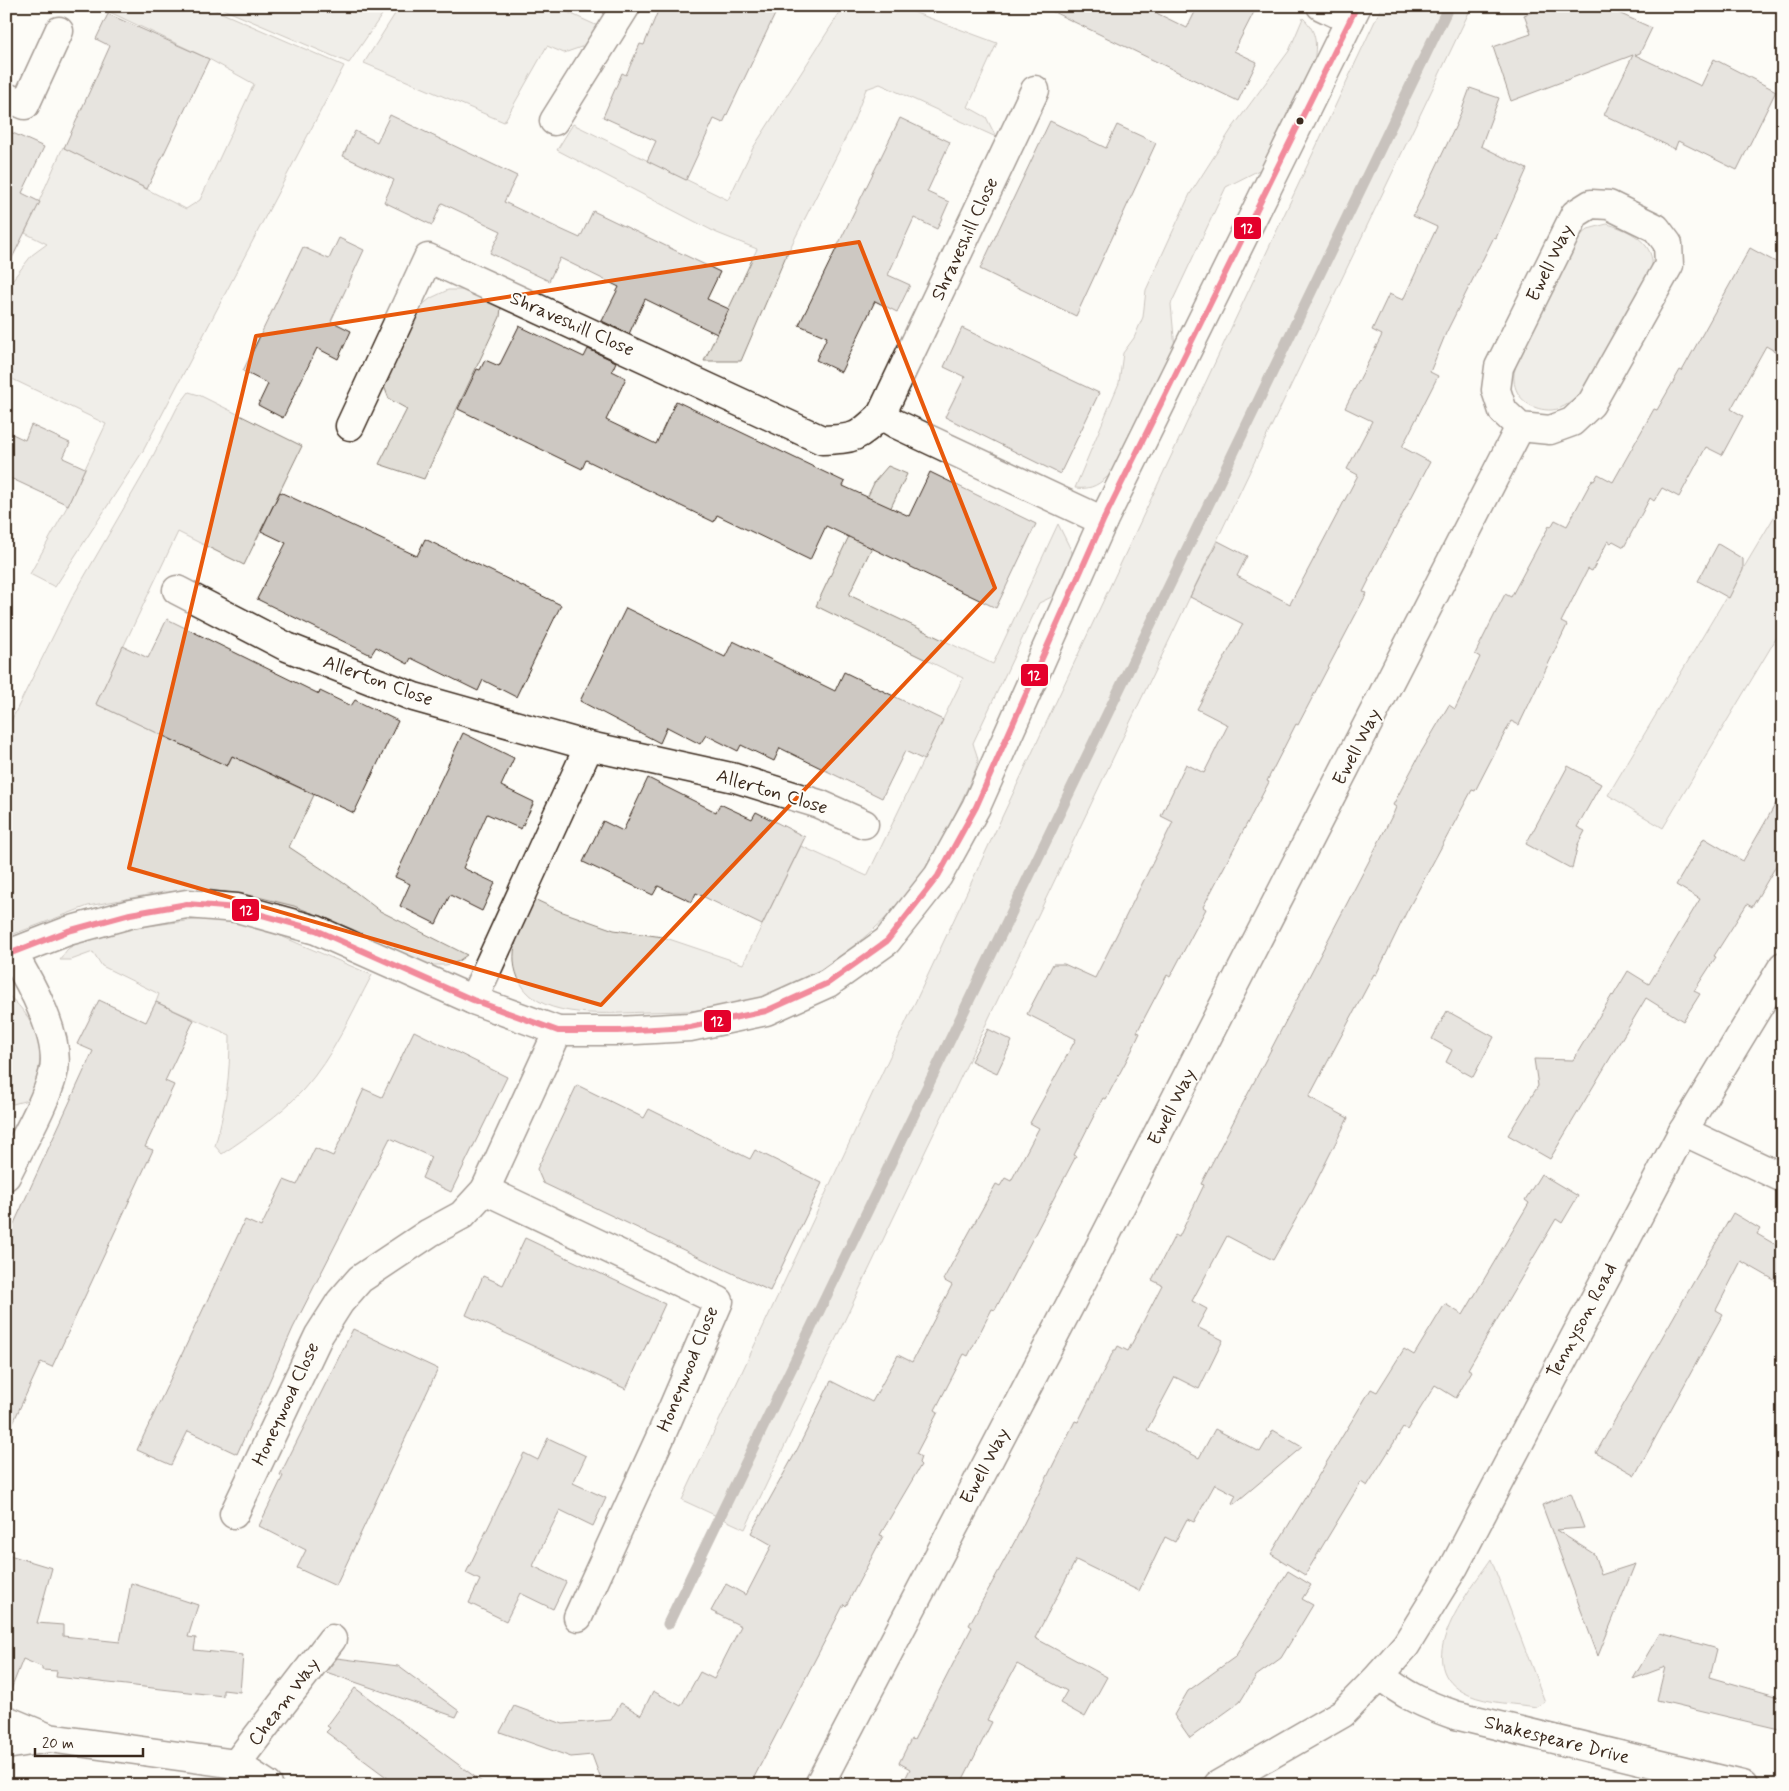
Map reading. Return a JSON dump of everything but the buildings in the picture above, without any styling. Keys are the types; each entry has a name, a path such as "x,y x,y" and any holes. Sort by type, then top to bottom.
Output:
{"street":[{"path":"554,120 626,6"},
{"path":"6,1176 54,1073 53,1042 41,1008 27,977 9,954 68,931 130,914 186,904 237,908 316,930 473,1000 558,1030 618,1031 690,1027 766,1011 828,983 886,942 938,876 976,807 1103,521 1353,13 1321,6"},
{"path":"6,97 25,106 59,31"},
{"name":"Shraveshill Close","path":"350,426 428,258 822,440 850,439 867,429 881,415 1035,90"},
{"name":"Ewell Way","path":"1591,204 1609,205 1656,228 1668,244 1669,265 1591,404 1572,422 1550,430 1520,427 1503,411 1496,390 1499,367 1575,214 1591,204"},
{"path":"881,415 896,424 1103,521"},
{"name":"Ewell Way","path":"819,1785 1076,1292 1520,427"},
{"name":"Allerton Close","path":"177,590 287,647 414,697 589,746 735,778 819,804 864,824"},
{"path":"473,1000 589,746"},
{"name":"Tennyson Road","path":"1218,1785 1343,1713 1406,1645 1454,1567 1683,1131 1783,966"},
{"name":"Honeywood Close","path":"234,1514 319,1335 340,1302 360,1279 429,1233 462,1215 485,1190 558,1030"},
{"path":"1683,1131 1783,1178"},
{"name":"Honeywood Close","path":"485,1190 719,1301 659,1440 578,1617"},
{"name":"Cheam Way","path":"236,1764 332,1639"},
{"name":"Shakespeare Drive","path":"1380,1675 1410,1698 1455,1715 1742,1785"},
{"name":"Cheam Way","path":"6,1720 49,1738 236,1764 268,1785"},
{"name":"Cheam Way","path":"6,1745 49,1738"}],"highlighted area":[{"path":"859,242 995,588 601,1005 129,868 256,336"}],"shaded area":[{"path":"97,6 206,6 344,66 143,451 55,587 30,574 68,505 106,424 6,376 6,288 32,255 47,244 25,233 63,147 186,209 200,200 254,84 209,59"},
{"path":"216,6 388,6 349,63"},
{"path":"400,6 554,6 600,27 587,45 564,53 547,46 504,122 364,63"},
{"path":"844,6 897,6 997,43 968,107 986,117 996,137 880,84 866,89 852,125 785,258 741,361 704,361 757,249 717,233 557,150 573,124 728,200 753,148"},
{"path":"1382,6 1472,6 745,1529 682,1500"},
{"path":"1303,18 1314,34 1315,52 1313,66 1263,168 1226,187 1171,304 1175,349 1112,473 1095,485 1087,488 1075,488 1119,383 1123,353 1134,338 1143,317 1146,290 1190,194 1231,130 1289,51"},
{"path":"1607,224 1621,228 1641,240 1646,246 1652,260 1650,276 1582,393 1560,408 1545,410 1532,406 1521,398 1515,387 1514,375 1517,360 1576,239 1588,229"},
{"path":"448,290 469,290 501,307 500,317 424,479 379,464 407,409 389,399 380,376 416,310 431,298"},
{"path":"189,392 199,395 302,446 244,565 178,532 96,704 227,766 232,756 314,795 289,847 345,884 380,911 467,955 457,962 446,965 430,965 415,961 352,929 294,906 254,896 210,890 164,892 88,906 6,937 6,731 72,598 147,468 177,408"},
{"path":"888,466 907,474 849,595 993,664 1058,524 1072,552 1074,568 1060,593 1039,603 973,743 978,759 977,765 942,842 918,881 888,916 853,946 810,977 761,997 737,1004 697,1010 598,1013 561,1009 545,1004 531,996 521,984 516,973 514,951 524,919 534,899 560,911 614,930 663,937 743,964 801,846 867,876 963,678 816,606 875,481"},
{"path":"1783,502 1783,627 1663,828 1608,795"},
{"path":"212,918 255,925 372,975 349,1020 314,1077 275,1116 222,1154 215,1146 227,1091 230,1035 156,1002 159,994 102,966 93,952 71,960 60,960 69,948 98,936 138,928"},
{"path":"6,993 28,1017 39,1042 40,1056 35,1084 28,1100 13,1104 6,1100"},
{"path":"1491,1559 1545,1702 1537,1707 1476,1698 1451,1683 1443,1667 1442,1649 1448,1629 1457,1610"}],"waterway":[{"path":"668,1624 1449,6"}],"transit line":[{"name":"12","path":"6,955 68,931 130,914 187,904 237,908 316,930 473,1000 558,1031 618,1031 690,1027 766,1011 828,983 887,941 938,876 976,807 1103,521 1357,6"}]}
